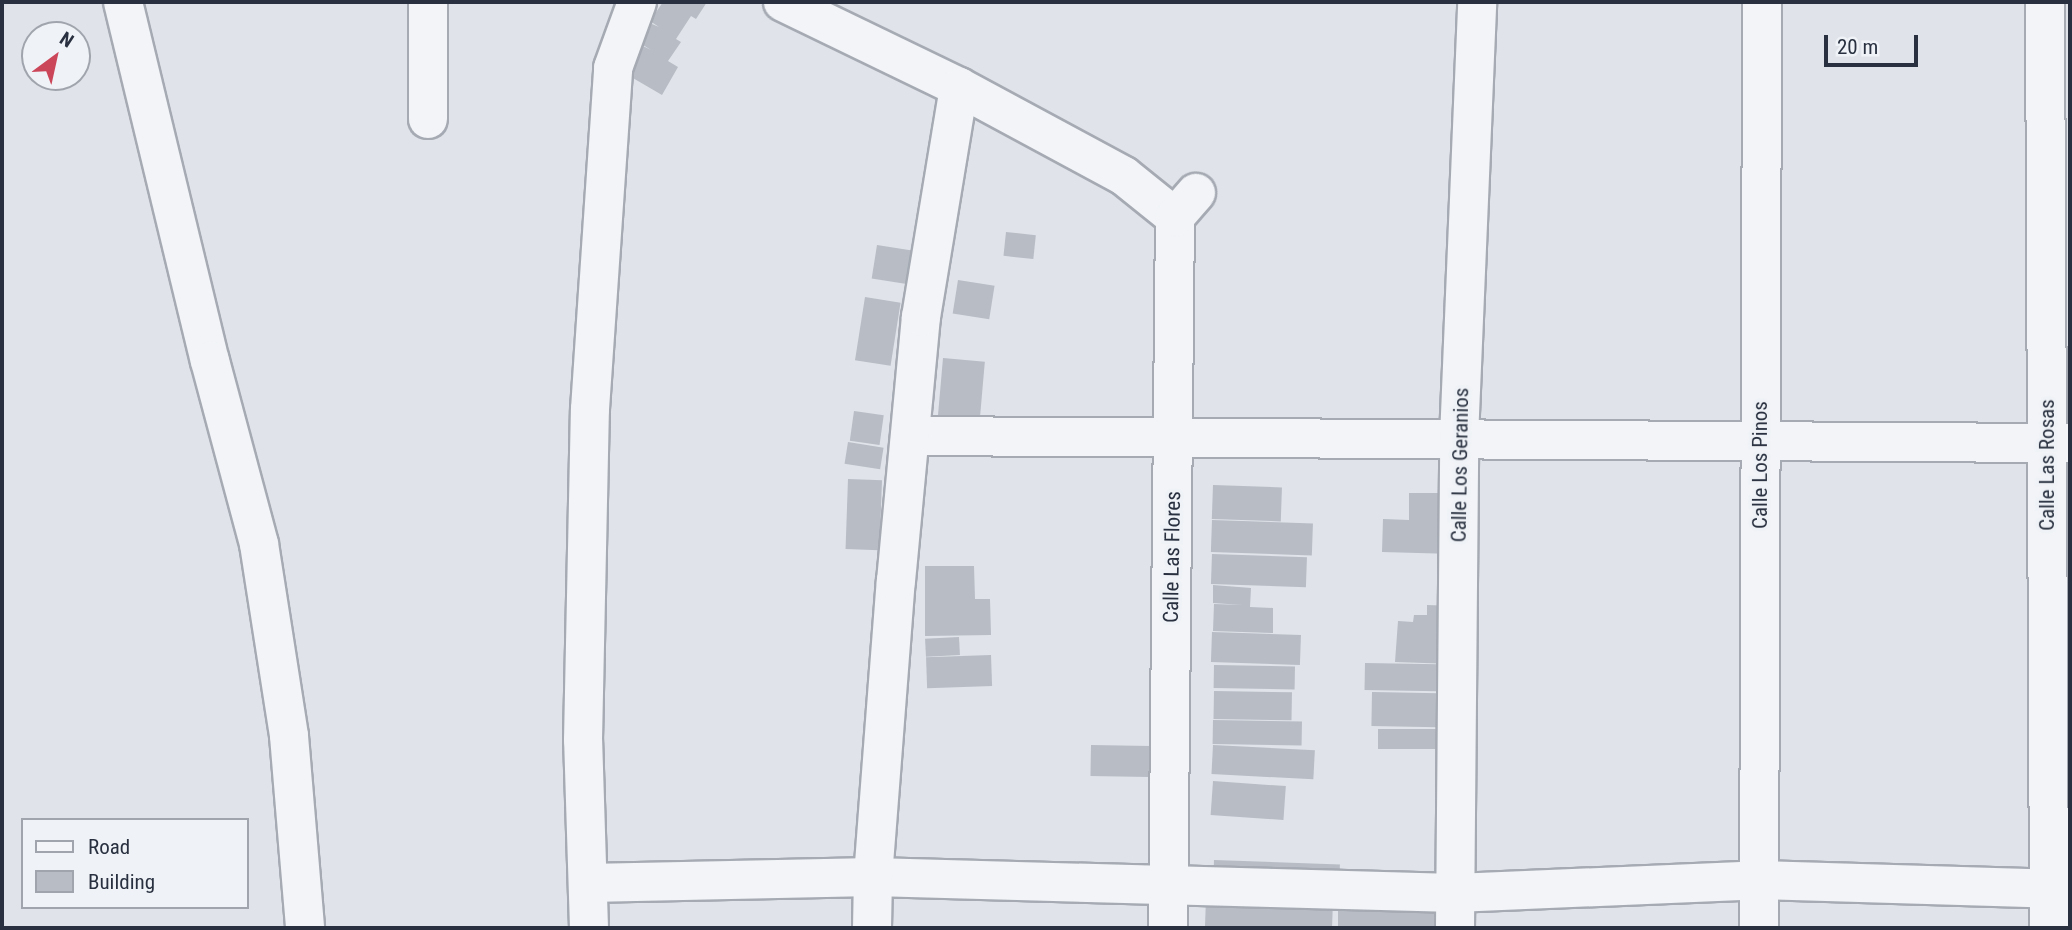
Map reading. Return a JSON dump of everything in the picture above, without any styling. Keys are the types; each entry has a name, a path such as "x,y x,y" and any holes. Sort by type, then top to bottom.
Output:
{"street":[{"path":"123,2 210,361 259,544 289,736 305,928"},
{"path":"428,2 428,119"},
{"path":"589,928 583,740 590,409 613,68 637,2"},
{"path":"783,2 959,87 921,317 873,877 872,928"},
{"name":"Calle Los Geranios","path":"1455,911 1459,438 1477,2"},
{"name":"Calle Los Pinos","path":"1759,928 1762,2"},
{"name":"Calle Las Rosas","path":"2045,2 2059,443 2060,889 2049,928"},
{"name":"Calle Las Flores","path":"959,87 1124,176 1186,205 1173,438 1168,928"},
{"path":"910,436 2059,443"},
{"path":"588,883 873,877 1168,886 1455,911 1759,880 2060,889"}],"building":[{"path":"663,2 707,2 696,19 691,16 676,39 681,42 668,61 678,67 662,95 626,74 643,46 651,50 640,43 652,24 659,27 650,21"},
{"path":"1006,232 1036,235 1033,259 1003,256"},
{"path":"877,245 914,251 908,284 872,279"},
{"path":"958,280 995,286 989,319 953,314"},
{"path":"865,297 901,303 891,366 855,360"},
{"path":"943,358 985,362 979,430 937,427"},
{"path":"854,411 884,415 880,445 850,441"},
{"path":"848,442 884,448 880,469 845,464"},
{"path":"848,479 882,480 880,550 846,549"},
{"path":"1213,485 1282,487 1281,521 1212,519"},
{"path":"1409,493 1454,493 1454,554 1382,552 1383,519 1409,520"},
{"path":"1212,520 1313,524 1312,556 1211,552"},
{"path":"1212,554 1307,557 1306,587 1211,584"},
{"path":"925,566 974,566 975,599 990,599 991,635 925,636"},
{"path":"1213,585 1251,588 1250,607 1273,608 1273,633 1213,631 1214,604 1243,605 1213,603"},
{"path":"1427,605 1454,606 1454,664 1395,662 1398,621 1413,622 1414,615 1427,615"},
{"path":"1212,632 1301,635 1300,665 1211,662"},
{"path":"959,637 960,655 926,657 925,639"},
{"path":"991,655 992,686 927,688 926,657"},
{"path":"1365,663 1453,665 1453,692 1365,690"},
{"path":"1214,665 1295,666 1295,689 1214,688"},
{"path":"1214,691 1292,692 1291,720 1214,719"},
{"path":"1372,692 1452,693 1451,727 1371,726"},
{"path":"1213,720 1302,722 1302,746 1213,744"},
{"path":"1378,729 1452,729 1452,749 1378,749"},
{"path":"1091,745 1165,746 1164,777 1090,776"},
{"path":"1213,745 1315,750 1313,779 1211,774"},
{"path":"1213,781 1286,786 1283,820 1211,815"},
{"path":"1214,860 1340,864 1339,887 1213,883"},
{"path":"1206,898 1333,902 1332,928 1205,928"},
{"path":"1338,905 1445,905 1445,928 1338,928"}]}
